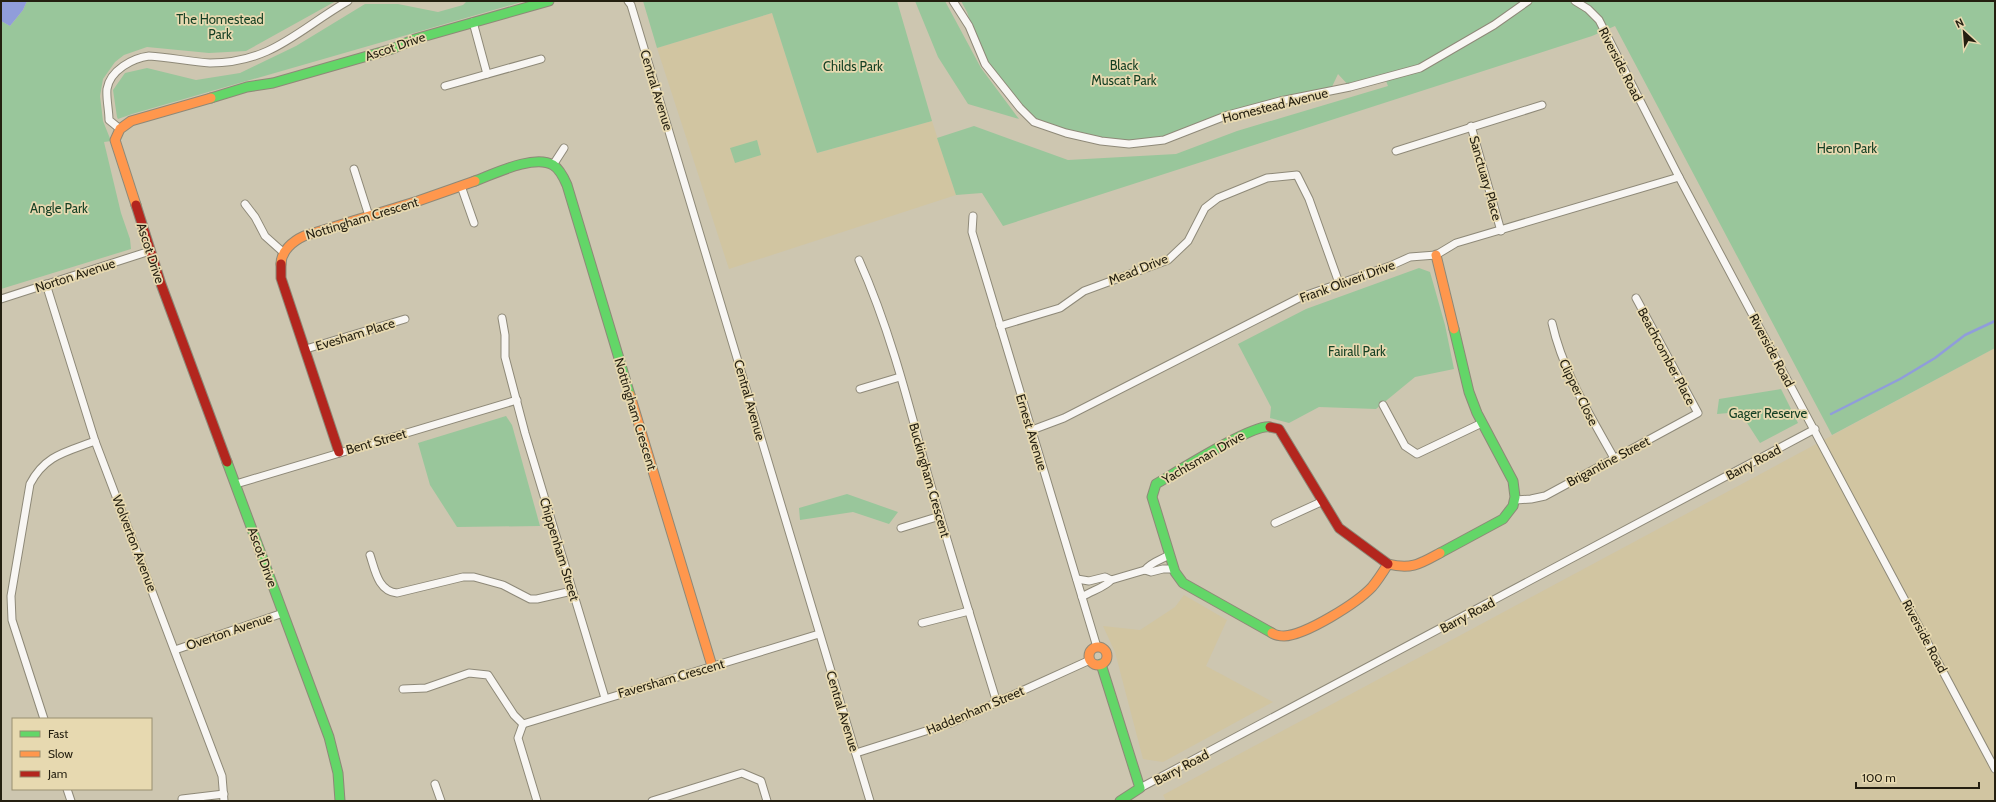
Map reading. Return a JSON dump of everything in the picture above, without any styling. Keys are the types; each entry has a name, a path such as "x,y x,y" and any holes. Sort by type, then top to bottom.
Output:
{"street":[{"path":"120,129 109,120 107,88 116,72 125,64 141,57 149,56 210,63 225,62 258,55 290,40 348,1"},
{"name":"Ascot Drive","path":"340,801 338,774 331,743 150,251 115,140 120,129 131,121 247,87 274,83 392,49 415,39 549,1"},
{"name":"Central Avenue","path":"628,1 631,5 701,235 870,801"},
{"name":"Homestead Avenue","path":"953,1 969,26 985,64 1020,108 1034,122 1066,133 1094,140 1113,144 1129,144 1164,140 1228,114 1280,101 1350,87 1420,68 1494,25 1528,1"},
{"name":"Riverside Road","path":"1575,1 1588,9 1598,20 1679,177 1815,429 1995,769"},
{"path":"473,22 487,74"},
{"path":"445,86 541,59"},
{"name":"Sanctuary Place","path":"1396,151 1471,126 1542,105"},
{"name":"Sanctuary Place","path":"1471,126 1501,231"},
{"path":"553,165 564,148"},
{"name":"Nottingham Crescent","path":"284,252 296,240 304,236 461,186 529,162 547,161 559,169 567,185 712,666"},
{"path":"354,169 369,216"},
{"name":"Mead Drive","path":"1000,326 1060,308 1084,291 1168,260 1188,241 1205,208 1218,198 1267,178 1297,175 1308,199 1339,283"},
{"name":"Frank Oliveri Drive","path":"1032,430 1064,418 1301,297 1390,266 1410,257 1436,255 1456,243 1501,231 1679,177"},
{"path":"461,186 474,223"},
{"path":"245,204 255,217 265,236 284,252 281,260 281,278 306,349 339,452"},
{"name":"Ernest Avenue","path":"973,216 972,232 1097,647"},
{"name":"Norton Avenue","path":"1,299 150,251"},
{"path":"1436,255 1469,392 1482,423 1513,481 1516,500"},
{"name":"Buckingham Crescent","path":"859,260 872,288 900,377 996,702"},
{"name":"Wolverton Avenue","path":"46,284 95,441 222,776 224,798"},
{"name":"Beachcomber Place","path":"1636,298 1698,413"},
{"name":"Chippenham Street","path":"502,318 505,335 505,357 525,433 605,698"},
{"name":"Evesham Place","path":"306,349 405,319"},
{"name":"Clipper Close","path":"1552,323 1556,341 1578,395 1614,458"},
{"path":"860,389 900,377"},
{"name":"Bent Street","path":"236,484 517,400"},
{"path":"1383,406 1404,446 1416,454 1482,423"},
{"name":"Brigantine Street","path":"1516,500 1545,496 1698,413"},
{"name":"Yachtsman Drive","path":"1388,564 1372,587 1354,602 1296,634 1284,636 1263,630 1183,583 1174,569 1152,497 1156,484 1249,431 1267,426 1279,429 1321,502 1339,528 1388,564 1399,567 1416,566 1504,519 1512,511 1516,500"},
{"name":"Barry Road","path":"1120,801 1140,788 1815,429"},
{"path":"44,718 12,620 12,596 30,484 37,470 49,459 95,441"},
{"path":"1275,523 1321,502"},
{"path":"902,528 940,516"},
{"path":"370,555 380,585 392,593 463,577 474,577 503,584 530,599 537,599 572,591"},
{"path":"1145,570 1149,564 1161,560 1169,555"},
{"path":"1082,597 1092,590 1107,585 1111,580 1145,570 1151,572 1163,569 1174,569"},
{"path":"1077,580 1089,581 1105,577 1111,580"},
{"path":"922,623 969,611"},
{"name":"Overton Avenue","path":"175,650 284,613"},
{"name":"Faversham Crescent","path":"523,724 819,634"},
{"path":"1097,647 1105,650 1108,655 1106,661 1101,664 1096,665 1090,660 1090,651 1097,647"},
{"name":"Haddenham Street","path":"856,753 937,728 1090,660"},
{"path":"1101,664 1140,788"},
{"path":"403,689 426,688 469,673 488,675 514,715 523,724 518,738 537,801"},
{"path":"652,801 742,773 761,781 767,801"},
{"path":"435,784 441,801"},
{"path":"67,790 71,801"},
{"path":"182,799 224,798"}],"shaded area":[{"path":"772,13 817,153 932,121 956,195 729,269 657,48"},
{"path":"1995,348 1995,801 1166,801 1163,795"},
{"path":"1184,595 1227,620 1206,666 1273,702 1163,762 1143,759 1115,652 1103,626 1140,630 1175,607"}],"green space":[{"name":"Angle Park","path":"27,1 336,1 246,51 209,53 147,47 124,55 115,62 103,79 100,96 103,121 111,141 104,142 121,213 130,239 131,249 1,289 1,21 10,26 23,10"},
{"path":"467,1 525,1 118,119 117,117 113,90 125,73 147,68 196,80 240,73 296,46 365,4 398,4 438,12 463,5"},
{"name":"Childs Park","path":"643,1 897,1 932,121 817,153 772,13 657,48"},
{"path":"915,1 945,1 981,68 1019,119 968,104 938,57"},
{"name":"Heron Park","path":"961,1 1995,1 1995,348 1832,435 1615,26 1592,36 1003,226 982,193 956,195 937,138 974,126 1068,160 1176,154 1237,131 1388,86 1385,78 1350,87 1338,74 1330,91 1280,101 1164,140 1129,144 1034,122 985,64 967,12"},
{"path":"757,140 761,155 735,163 730,148"},
{"name":"Fairall Park","path":"1419,268 1430,272 1445,325 1454,369 1415,377 1376,409 1319,407 1289,423 1270,418 1271,407 1238,344 1306,309"},
{"name":"Gager Reserve","path":"1781,389 1798,423 1760,443 1740,412 1717,414 1719,399"},
{"path":"506,416 512,425 540,526 457,527 430,485 418,443"},
{"path":"847,494 898,512 889,524 853,512 800,520 799,508"}],"water":[{"path":"1,1 27,1 23,10 10,26 1,21"}],"waterway":[{"path":"1831,414 1900,379 1935,358 1965,335 1995,321"}],"traffic: fast":[{"path":"211,98 247,87 273,83 392,49 415,39 549,1"},
{"path":"475,181 525,163 545,162 553,165 560,171 567,185 630,395"},
{"path":"1440,553 1503,519 1513,506 1515,497 1513,481 1477,413 1469,392 1454,329"},
{"path":"1270,427 1261,428 1232,440 1156,484 1152,497 1175,572 1183,583 1272,633"},
{"path":"227,462 329,737 338,773 340,801"},
{"path":"1101,664 1140,788 1120,801"}],"traffic: slow":[{"path":"136,205 115,140 120,129 131,121 211,98"},
{"path":"281,264 283,255 288,247 304,236 418,201 475,181"},
{"path":"1436,255 1454,329"},
{"path":"630,395 712,666"},
{"path":"1272,633 1282,636 1293,634 1305,630 1331,617 1365,594 1372,587 1388,564 1396,566 1415,565 1440,553"},
{"path":"1098,647 1104,650 1107,656 1104,662 1098,665 1092,662 1089,656 1092,650 1098,647"}],"traffic: jam":[{"path":"136,205 161,284 227,462"},
{"path":"281,264 281,278 339,452"},
{"path":"1270,427 1279,429 1339,528 1388,564"}],"park label":[{"name":"The Homestead Park","path":"220,26"},
{"name":"Black Muscat Park","path":"1124,72"}]}
